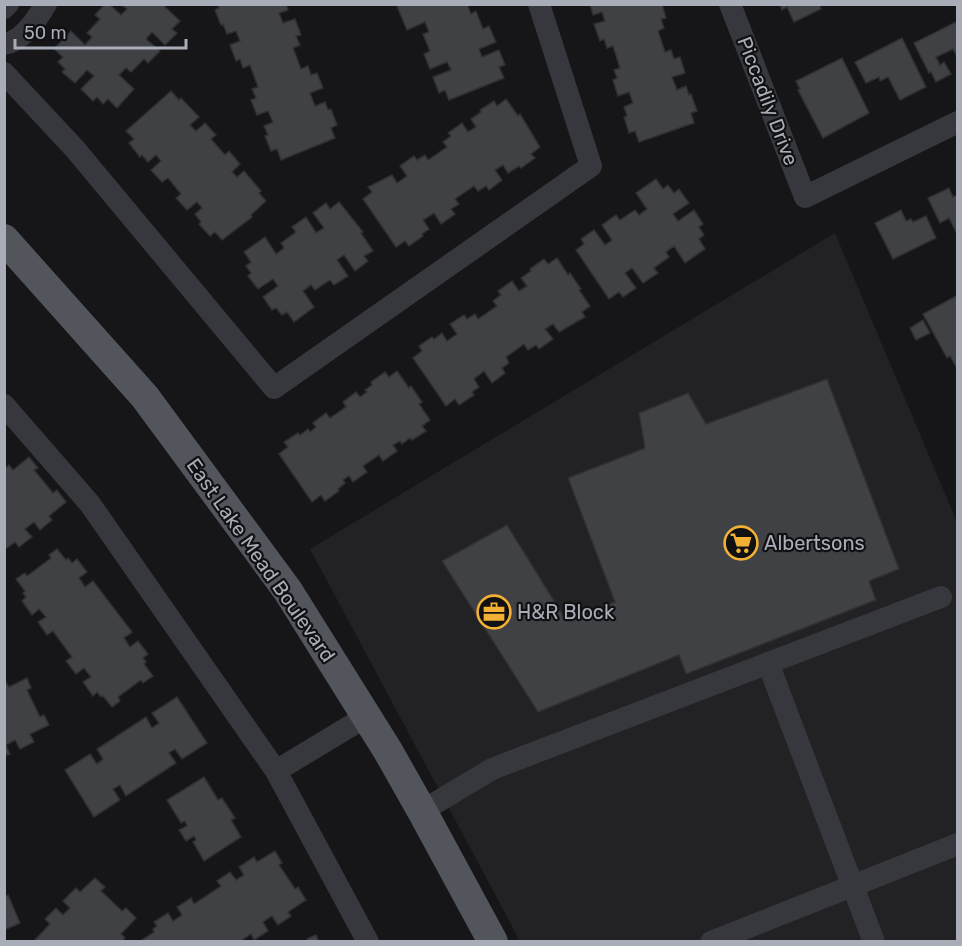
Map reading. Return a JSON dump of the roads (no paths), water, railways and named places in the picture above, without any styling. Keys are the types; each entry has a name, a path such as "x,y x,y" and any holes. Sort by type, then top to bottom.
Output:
{"main road":[{"name":"East Lake Mead Boulevard","path":"4,239 145,397 288,591 367,716 493,942"}],"street":[{"path":"4,8 8,4"},
{"path":"4,45 13,44 37,19 46,4"},
{"path":"4,73 75,149 274,388 591,166 539,4"},
{"name":"Piccadily Drive","path":"730,4 805,197 957,122"},
{"path":"4,405 90,504 276,771 368,942"},
{"path":"422,811 492,769 941,597"},
{"path":"768,663 874,942"},
{"path":"276,771 367,716"},
{"path":"711,942 957,844"}],"place":[{"name":"Albertsons","path":"741,543"},
{"name":"H&R Block","path":"494,612"}]}
